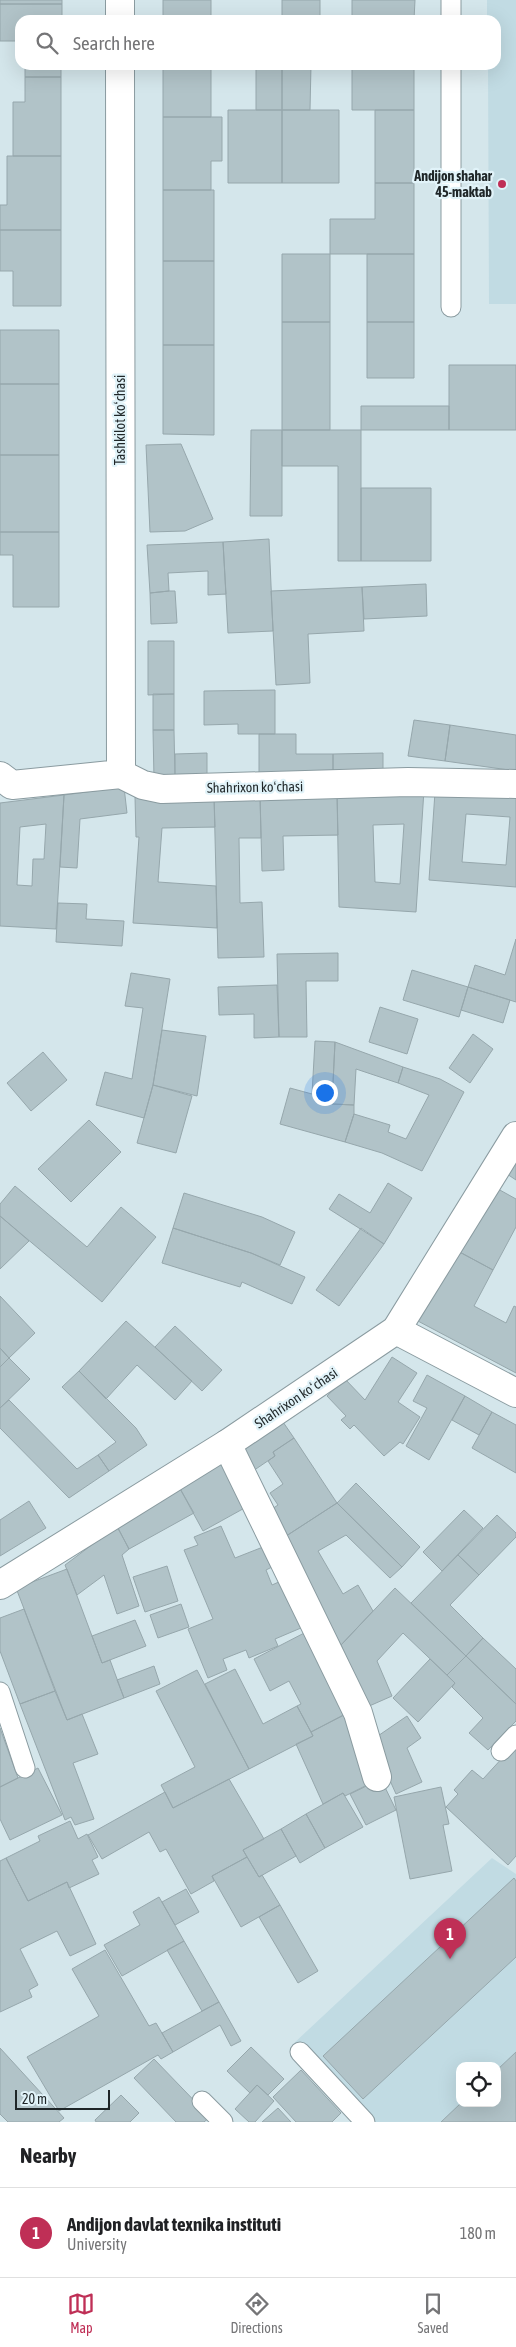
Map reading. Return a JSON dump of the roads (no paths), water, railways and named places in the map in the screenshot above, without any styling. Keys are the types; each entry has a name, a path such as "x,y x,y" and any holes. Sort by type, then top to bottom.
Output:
{"street":[{"path":"120,0 120,15"},
{"name":"Tashkilot koʻchasi","path":"120,70 120,774"},
{"path":"0,776 12,784 120,774"},
{"name":"Shahrixon koʻchasi","path":"120,774 143,785 162,789 408,782 516,784"},
{"name":"Shahrixon koʻchasi","path":"0,1585 227,1444 396,1330 516,1136"},
{"path":"396,1330 516,1393"},
{"path":"227,1444 358,1712 377,1777"}],"lane":[{"path":"451,0 451,15"},
{"path":"451,70 451,307"},
{"path":"0,1692 25,1768"},
{"path":"501,1751 516,1735"},
{"path":"300,2052 365,2122"},
{"path":"202,2101 223,2122"}],"place":[{"name":"Andijon shahar 45-maktab","path":"502,184"},
{"name":"Andijon davlat texnika instituti","path":"450,1959"}]}
